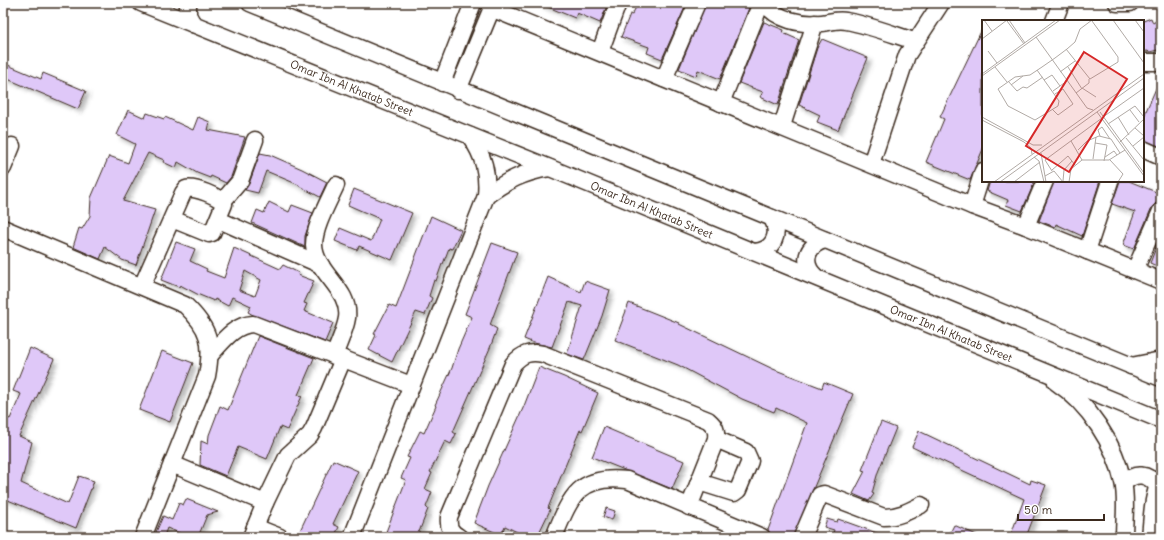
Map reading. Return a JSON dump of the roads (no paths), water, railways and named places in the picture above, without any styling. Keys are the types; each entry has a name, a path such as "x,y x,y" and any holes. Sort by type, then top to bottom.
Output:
{"street":[{"path":"188,3 188,15 194,24"},
{"path":"250,3 458,90 1161,378"},
{"path":"600,52 618,3"},
{"path":"664,79 697,3"},
{"path":"722,102 763,3 769,10 778,16 793,21 815,23 845,21 914,41"},
{"path":"871,164 907,55 914,41 941,3"},
{"path":"1054,20 1061,3"},
{"path":"1117,3 1130,3"},
{"name":"Omar Ibn Al Khatab Street","path":"146,4 816,277 1161,420"},
{"path":"442,83 471,4"},
{"path":"458,90 492,6 664,79 782,126 972,206 1026,226 1161,281"},
{"path":"782,126 815,23"},
{"path":"1144,62 1161,62"},
{"path":"353,537 486,196 487,180 485,165 479,150 470,136"},
{"path":"172,218 209,234 214,232 224,207 223,201 240,181 255,140"},
{"path":"3,168 12,146"},
{"path":"1144,149 1161,157"},
{"path":"486,196 516,177 532,171 550,168"},
{"path":"972,206 982,175"},
{"path":"1026,226 1045,182"},
{"path":"1087,251 1110,182"},
{"path":"280,537 253,532 288,455 310,435 314,428 338,358 347,318 344,299 321,265 315,251 315,236 336,185"},
{"path":"142,286 183,192 190,188 223,201"},
{"path":"1135,270 1161,211"},
{"path":"754,252 768,249 776,238 777,231 772,218"},
{"path":"219,220 321,265"},
{"path":"3,228 185,305 199,318 208,335 211,354 207,376 143,537"},
{"path":"816,277 808,268 807,255 813,245 825,240"},
{"path":"211,354 235,329 241,326 253,324 411,385"},
{"path":"459,537 452,533 448,526 449,517 513,364 526,354 534,352 543,354 708,420 714,424 717,432 716,439 689,507"},
{"path":"1130,366 1161,360"},
{"path":"1032,367 1061,386 1079,402 1094,420 1113,453 1124,483 1124,537"},
{"path":"699,482 734,493 738,490 750,461 746,452 716,439"},
{"path":"172,464 265,503"},
{"path":"1124,483 1130,477 1137,474 1145,475 1159,482 1150,537"},
{"path":"557,536 570,501 581,489 595,481 611,478 627,480 689,507 728,530 762,537"},
{"path":"802,537 820,495 828,495 884,517 894,517 921,506"}]}
